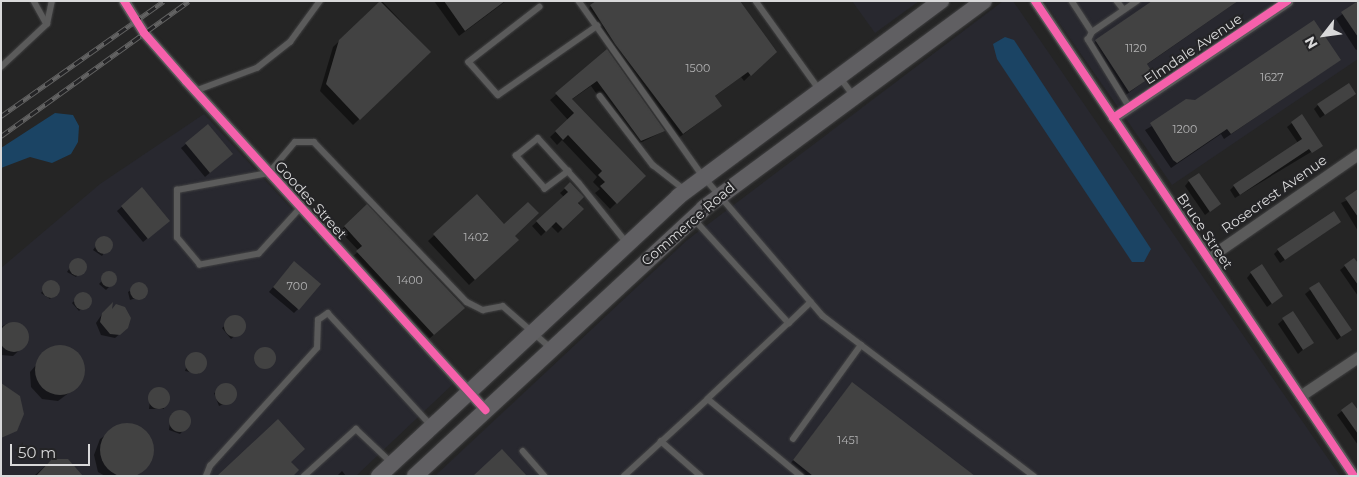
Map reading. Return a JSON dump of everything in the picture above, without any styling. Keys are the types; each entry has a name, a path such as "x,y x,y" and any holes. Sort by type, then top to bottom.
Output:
{"main road":[{"name":"Commerce Road","path":"379,476 534,329 685,190 819,89 941,1"},
{"name":"Commerce Road","path":"415,476 718,196 853,95 984,1"}],"street":[{"name":"Goodes Street","path":"124,1 144,33 195,91 486,410"},
{"name":"Bruce Street","path":"1035,1 1354,476"},
{"name":"Elmdale Avenue","path":"1113,118 1287,1"},
{"name":"Rosecrest Avenue","path":"1208,258 1358,154"},
{"path":"1300,396 1358,357"}],"lane":[{"path":"34,1 48,24"},
{"path":"1,67 48,24 52,1"},
{"path":"195,91 257,68 290,42 320,1"},
{"path":"579,1 718,196 811,302 861,345 1034,476"},
{"path":"756,1 819,89"},
{"path":"1072,1 1092,32 1090,49 1129,107"},
{"path":"1117,1 1124,10"},
{"path":"1092,32 1137,1"},
{"path":"540,7 469,62 498,96 597,26"},
{"path":"839,75 853,95"},
{"path":"600,96 653,165 685,190"},
{"path":"569,171 545,189 516,156 538,138 569,171 627,243"},
{"path":"302,208 258,254 200,265 177,238 177,190 269,173 295,142 314,142 467,302 483,310 503,306 534,329 552,348"},
{"path":"693,218 789,323"},
{"path":"624,476 811,302"},
{"path":"206,476 210,466 317,348 318,320 328,313 432,426"},
{"path":"793,439 861,345"},
{"path":"708,399 801,476"},
{"path":"304,476 356,428 392,463"},
{"path":"661,442 701,476"},
{"path":"523,451 545,476"}],"shaded area":[{"path":"852,1 919,1 875,33"},
{"path":"1003,1 1013,1 1340,476 435,476 686,241"},
{"path":"1044,1 1358,1 1358,59 1172,185"},
{"path":"204,114 453,384 356,476 1,476 1,268 100,184"}],"water":[{"path":"1005,37 1014,40 1151,249 1144,262 1132,262 997,59 993,44"},
{"path":"55,113 73,115 79,126 78,142 71,154 52,163 30,157 1,168 1,148"}],"building":[{"path":"380,1 431,52 360,120 326,84 339,40"},
{"path":"444,1 505,1 465,31"},
{"path":"596,1 740,1 777,52 751,76 748,72 715,96 722,106 683,134 615,44 590,5"},
{"path":"1152,1 1238,1 1147,64 1154,75 1129,92 1095,40"},
{"path":"1358,1 1358,37 1341,12"},
{"path":"1314,20 1341,60 1231,134 1227,129 1177,163 1173,160 1150,123 1186,99 1195,100"},
{"path":"607,49 665,131 641,141 597,81 572,99 646,176 617,204 600,186 605,182 598,175 602,171 568,135 563,140 555,131 574,113 555,93"},
{"path":"1349,83 1356,94 1325,115 1317,104"},
{"path":"1302,114 1323,146 1312,153 1309,149 1240,195 1233,185 1302,139 1291,122"},
{"path":"208,124 233,154 210,173 185,143"},
{"path":"1199,173 1221,204 1210,212 1188,180"},
{"path":"570,182 584,197 578,203 584,209 563,229 556,222 546,232 536,221 568,192 564,188"},
{"path":"142,187 170,221 148,239 121,206"},
{"path":"1358,189 1358,217 1345,198"},
{"path":"477,194 504,224 528,202 539,213 515,236 519,240 475,280 433,234"},
{"path":"367,204 465,308 434,335 356,251 362,246 344,226"},
{"path":"1334,211 1341,222 1285,260 1277,249"},
{"path":"104,236 110,239 113,245 110,251 104,254 98,251 95,245 98,239"},
{"path":"78,258 84,261 87,267 84,273 78,276 72,273 69,267 72,261"},
{"path":"1354,258 1358,263 1358,285 1344,265"},
{"path":"294,261 321,284 299,310 273,287"},
{"path":"1262,264 1283,296 1272,304 1250,272"},
{"path":"106,271 112,271 117,276 115,285 106,287 101,282 101,276"},
{"path":"51,280 57,283 60,289 57,295 51,298 45,295 42,289 45,283"},
{"path":"139,282 145,285 148,291 145,297 139,300 133,297 130,291 133,285"},
{"path":"1319,282 1352,330 1341,337 1309,288"},
{"path":"83,292 89,295 92,301 89,307 83,310 77,307 74,301 77,295"},
{"path":"113,302 112,309 116,304 125,307 131,318 128,328 120,335 110,334 100,322 102,313"},
{"path":"1293,311 1314,343 1303,350 1282,318"},
{"path":"235,315 243,318 246,326 243,334 235,337 227,334 224,326 227,318"},
{"path":"14,322 25,326 29,337 25,348 14,352 3,348 -1,337 3,326"},
{"path":"55,345 65,345 78,352 85,365 85,375 78,388 65,395 55,395 46,391 39,384 35,375 35,365 39,356 46,349"},
{"path":"265,347 273,350 276,358 273,366 265,369 257,366 254,358 257,350"},
{"path":"196,352 204,355 207,363 204,371 196,374 188,371 185,363 188,355"},
{"path":"852,382 975,476 813,476 793,460"},
{"path":"1,383 20,396 24,414 17,431 1,438"},
{"path":"226,383 236,390 237,394 230,404 226,405 216,398 215,394 222,384"},
{"path":"159,387 167,390 170,398 167,406 159,409 151,406 148,398 151,390"},
{"path":"1352,402 1358,410 1358,434 1341,410"},
{"path":"180,410 188,413 191,421 188,429 180,432 172,429 169,421 172,413"},
{"path":"278,419 305,449 291,462 299,470 293,476 217,476"},
{"path":"122,423 132,423 142,427 150,435 154,450 150,465 142,473 132,477 122,477 112,473 104,465 100,455 100,445 104,435 112,427"},
{"path":"502,449 527,476 473,476"},
{"path":"52,459 68,459 83,476 36,476"}],"railway":[{"path":"1,116 164,1"},
{"path":"1,136 189,1"}],"cycle path":[{"path":"124,1 144,33 186,81 485,410"},
{"path":"1035,1 1354,476"},
{"path":"1113,118 1287,1"}]}
